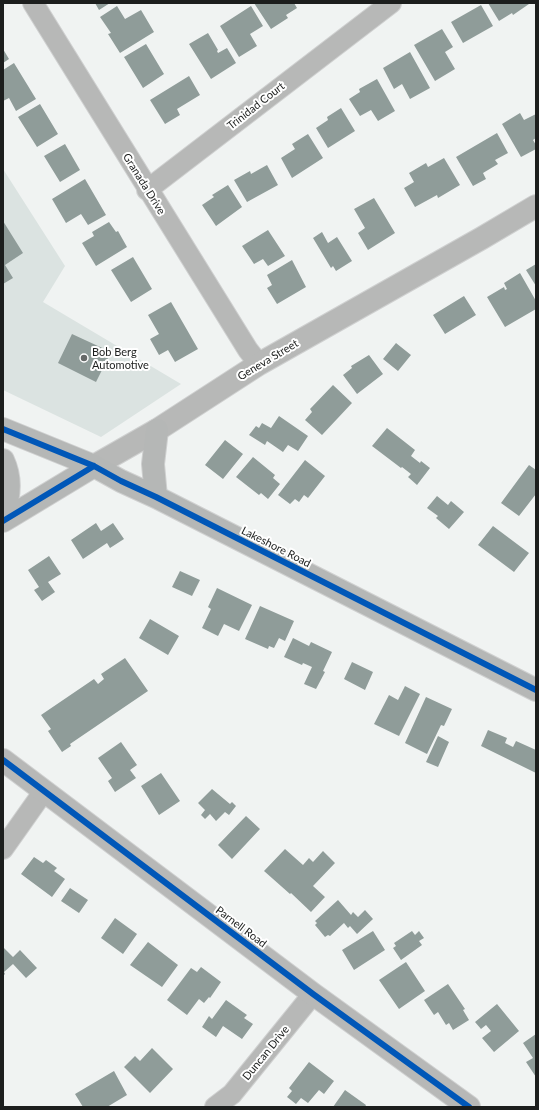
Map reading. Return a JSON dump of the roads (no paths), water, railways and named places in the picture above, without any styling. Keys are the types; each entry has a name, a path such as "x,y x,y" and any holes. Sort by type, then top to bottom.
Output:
{"main road":[{"name":"Lakeshore Road","path":"3,429 94,466 536,690"},
{"path":"156,497 153,464 157,430"},
{"path":"3,460 6,467 9,486 3,514"},
{"name":"Geneva Street","path":"3,521 94,466"}],"street":[{"name":"Granada Drive","path":"33,3 248,350 259,364"},
{"name":"Trinidad Court","path":"148,190 391,3"},
{"name":"Geneva Street","path":"94,466 157,430 259,364 536,206"},
{"name":"Parnell Road","path":"3,760 313,994 469,1107"},
{"path":"3,848 44,791"},
{"name":"Duncan Drive","path":"215,1107 232,1094 313,994"}],"place":[{"name":"Bob Berg Automotive","path":"84,358"}]}
